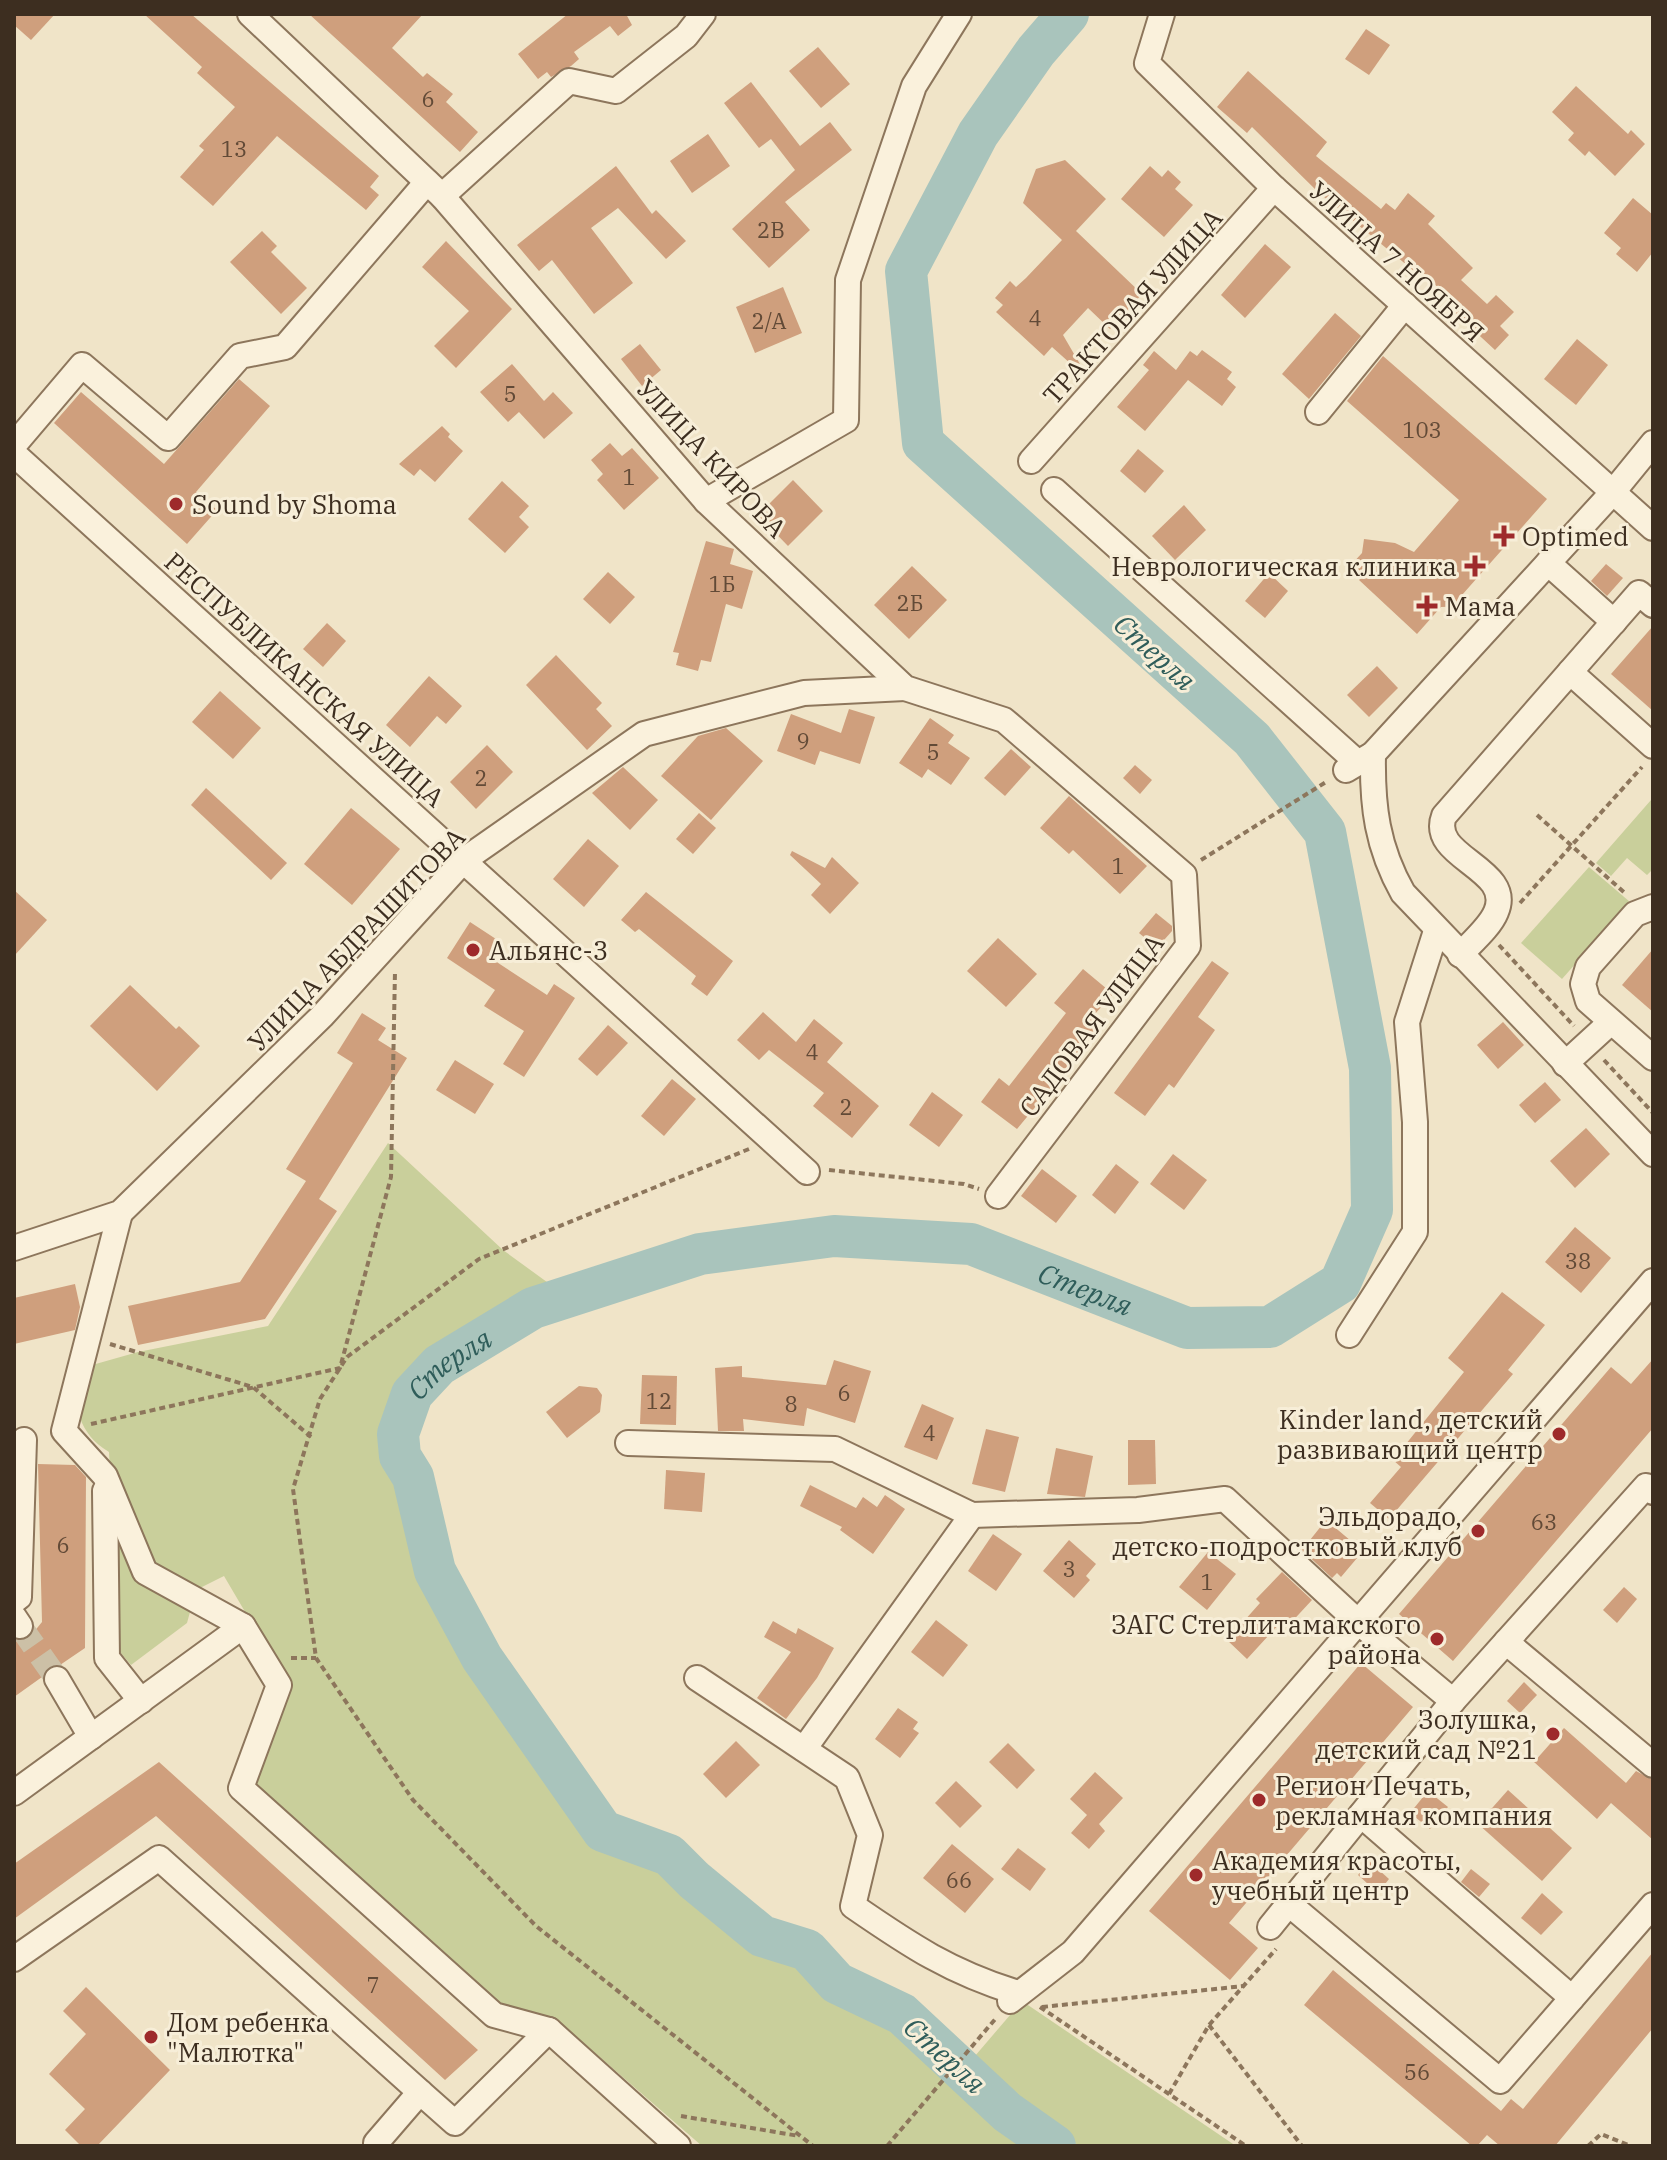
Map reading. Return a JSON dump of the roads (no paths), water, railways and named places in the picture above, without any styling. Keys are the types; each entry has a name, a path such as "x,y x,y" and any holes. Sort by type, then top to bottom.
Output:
{"street":[{"name":"УЛИЦА КИРОВА","path":"250,14 434,189 706,501 905,688 1004,720 1184,875"},
{"path":"14,445 82,365 168,438 240,356 285,347 434,189 569,81 616,91 686,36 703,14"},
{"path":"706,501 846,420 848,280 914,86 959,14"},
{"name":"УЛИЦА 7 НОЯБРЯ","path":"1162,14 1147,63 1274,188 1653,528"},
{"name":"ТРАКТОВАЯ УЛИЦА","path":"1031,461 1274,188"},
{"path":"1318,412 1405,305"},
{"path":"1359,762 1548,563 1653,443"},
{"name":"РЕСПУБЛИКАНСКАЯ УЛИЦА","path":"14,454 464,860 769,1141 807,1172"},
{"path":"1054,490 1359,762 1381,847 1403,893 1436,931 1653,1154"},
{"path":"1548,563 1614,622"},
{"path":"1460,955 1484,928 1498,905 1492,882 1444,840 1441,823 1448,810 1614,622 1648,592"},
{"path":"1570,672 1648,756"},
{"name":"УЛИЦА АБДРАШИТОВА","path":"14,1248 120,1213 322,1016 464,860 644,734 804,693 905,688"},
{"name":"САДОВАЯ УЛИЦА","path":"998,1196 1188,946 1184,875"},
{"path":"1648,908 1584,976 1588,1001 1653,1058"},
{"path":"1349,1335 1415,1232 1415,1122 1407,1022 1436,931"},
{"path":"1565,1064 1611,1022"},
{"path":"64,1431 120,1213"},
{"path":"697,1678 847,1778 870,1835 853,1906 927,1957 1014,1997 1073,1952 1653,1281"},
{"path":"14,1601 19,1597 19,1441 64,1431"},
{"path":"64,1431 105,1476 145,1572 243,1626 279,1685 241,1788 494,2015 549,2030 678,2146"},
{"path":"628,1443 835,1449 972,1515 1138,1510 1225,1499 1357,1621 1453,1701"},
{"path":"105,1476 107,1658 141,1701"},
{"path":"1270,1927 1296,1911 1361,1815 1453,1701 1646,1486 1653,1492"},
{"path":"804,1749 972,1515"},
{"path":"14,1793 243,1626"},
{"path":"1506,1642 1653,1765"},
{"path":"57,1679 91,1737"},
{"path":"1361,1815 1572,1998"},
{"path":"14,1959 159,1858 455,2123 549,2030"},
{"path":"1296,1911 1500,2081 1653,1905"},
{"path":"376,2145 420,2092"}],"waterway":[{"name":"Стерля","path":"1055,2146 1007,2112 902,2014 837,1983 807,1950 762,1936 694,1880 669,1855 603,1831 482,1658 435,1571 413,1477 400,1456 398,1434 412,1394 439,1365 533,1308 700,1254 834,1236 971,1244 1187,1328 1270,1327 1340,1283 1372,1210 1370,1068 1325,832 1252,739 923,443 906,271 978,134 1036,51 1068,14"}],"tunnel":[{"path":"20,1626 57,1679"}],"place":[{"name":"Sound by Shoma","path":"176,504"},
{"name":"Optimed","path":"1504,536"},
{"name":"Неврологическая клиника","path":"1475,566"},
{"name":"Мама","path":"1427,606"},
{"name":"Альянс-3","path":"473,950"},
{"name":"Kinder land, детский развивающий центр","path":"1559,1434"},
{"name":"Эльдорадо, детско-подростковый клуб","path":"1478,1531"},
{"name":"ЗАГС Стерлитамакского района","path":"1437,1639"},
{"name":"Золушка, детский сад №21","path":"1553,1734"},
{"name":"Регион Печать, рекламная компания","path":"1259,1800"},
{"name":"Академия красоты, учебный центр","path":"1196,1875"},
{"name":"Дом ребенка \"Малютка\"","path":"151,2037"}]}
